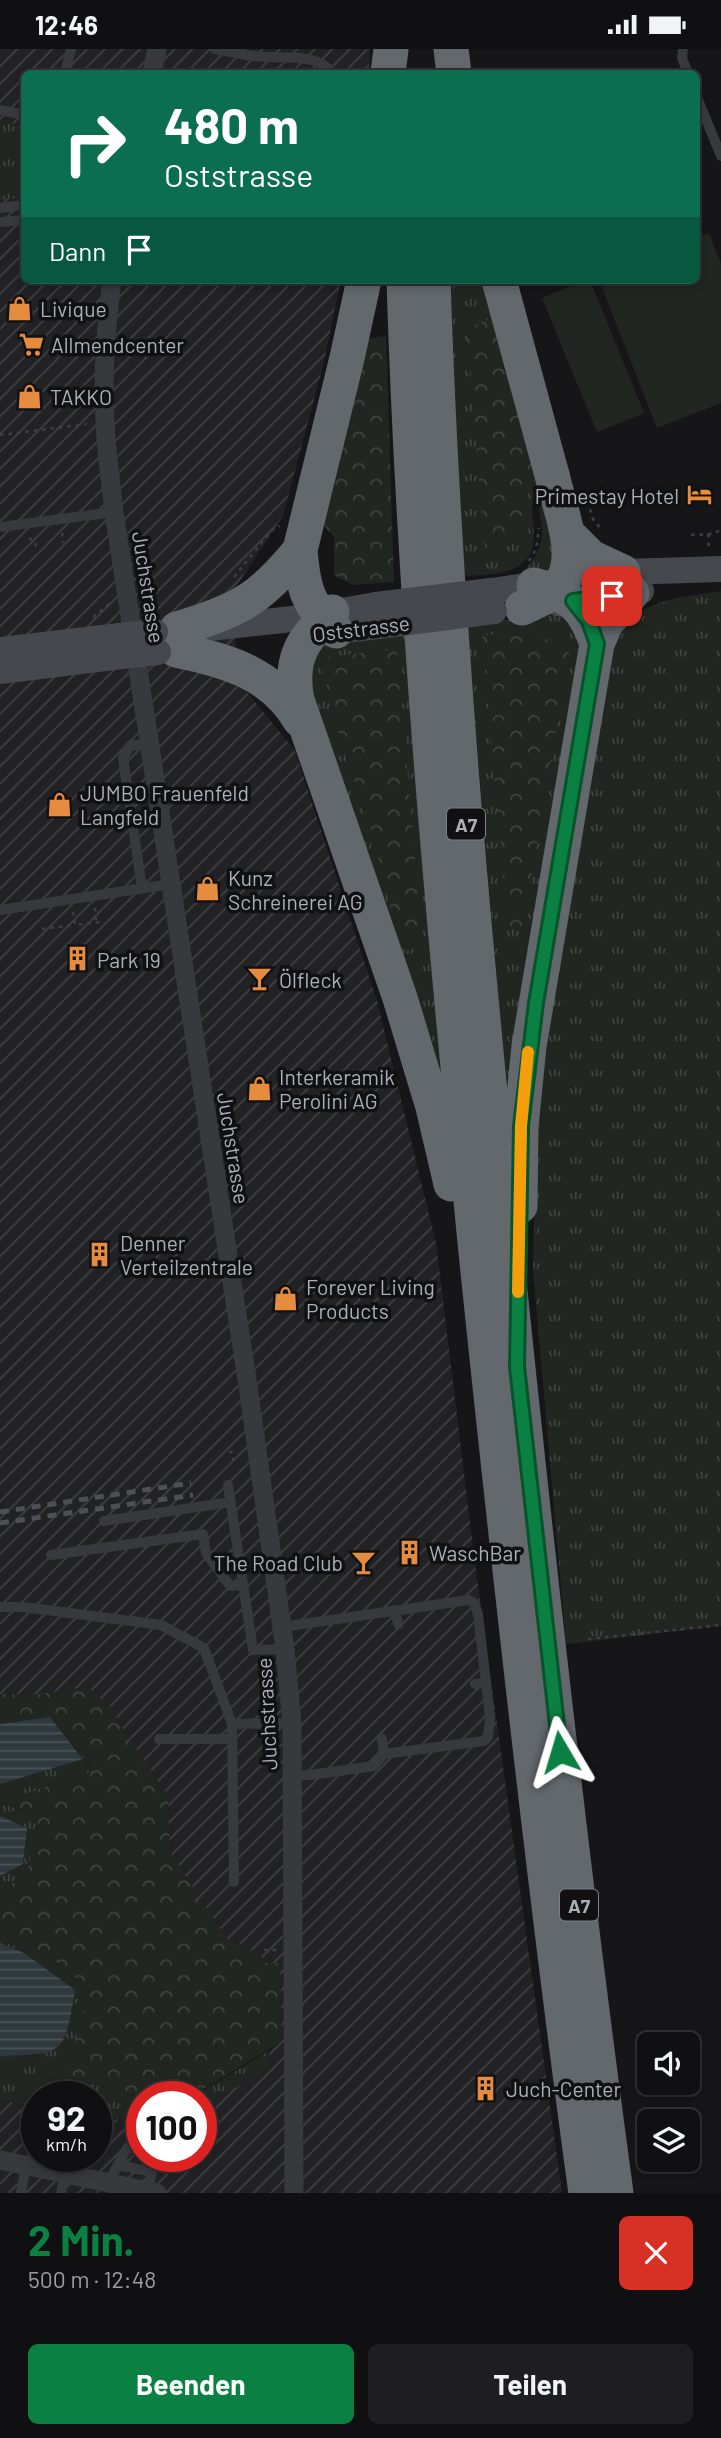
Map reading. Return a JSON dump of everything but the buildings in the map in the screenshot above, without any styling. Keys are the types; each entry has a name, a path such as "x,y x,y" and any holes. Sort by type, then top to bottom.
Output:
{"highway":[{"path":"388,70 391,49"},
{"path":"400,49 400,70"},
{"path":"429,49 429,70"},
{"path":"451,49 454,70"},
{"path":"166,641 244,604 275,580 295,538 347,358 363,284"},
{"name":"A7","path":"404,284 428,719 447,946 516,1627 586,2193"},
{"name":"A7","path":"433,284 443,514 457,712 496,1163 546,1630 616,2193"},
{"path":"500,284 568,534 567,565 533,596 589,621 597,644"},
{"path":"568,534 592,557 627,583"},
{"path":"295,538 308,597 324,623"},
{"name":"A7","path":"517,1367 524,1084 597,644 627,583"},
{"name":"A7","path":"324,623 299,654 294,675 297,700 420,1063 442,1142 485,1335"},
{"name":"A7","path":"166,641 254,673 288,702 305,729"}],"main road":[{"name":"Oststrasse","path":"0,650 112,647 166,641 216,629 324,623 721,569"},
{"name":"Oststrasse","path":"627,583 721,575"},
{"name":"Oststrasse","path":"0,671 112,647"}],"street":[{"path":"153,70 157,49"},
{"name":"Juchstrasse","path":"112,284 104,372 105,422 114,512 285,1649 292,1723 295,2193"},
{"path":"0,2160 21,2165"},
{"path":"39,2172 63,2183 152,2185"}],"lane":[{"path":"66,70 71,49"},
{"path":"215,49 256,57 288,57 322,64 329,70"},
{"path":"683,49 682,58 687,70"},
{"path":"700,105 721,156"},
{"path":"0,110 21,114"},
{"path":"0,208 21,205"},
{"path":"0,214 21,211"},
{"path":"0,222 21,220"},
{"path":"0,527 114,512"},
{"path":"142,888 123,758 130,746 150,743"},
{"path":"0,910 171,884"},
{"path":"228,1485 253,1650 285,1649"},
{"path":"104,1521 231,1502"},
{"path":"51,1555 203,1534 206,1553 230,1586 243,1585"},
{"path":"282,1627 463,1600 474,1604 478,1614 480,1683 490,1729 484,1741 384,1754 374,1766 292,1776"},
{"path":"0,1607 24,1607 161,1625 204,1649 232,1724 234,1882"},
{"path":"395,1610 398,1623"},
{"path":"232,1724 292,1723"},
{"path":"159,1739 232,1739"},
{"path":"382,1739 384,1754"},
{"path":"108,2183 126,2151"},
{"path":"118,2165 152,2185"},
{"path":"21,2193 25,2172"}],"path":[{"path":"0,435 95,423"},
{"path":"233,579 278,526 295,538"},
{"path":"691,535 714,534 721,529"},
{"path":"708,534 709,546"},
{"path":"93,617 112,602"},
{"path":"72,899 75,925"},
{"path":"42,929 99,922"},
{"path":"229,1452 232,1452 234,1464"},
{"path":"588,1639 721,1625"}],"shaded area":[{"path":"0,49 370,49 369,70 21,70 21,284 340,284 323,366 283,516 228,599 243,687 295,751 377,1001 436,1243 476,1571 562,2193 0,2193 0,2100 21,2103 21,2172 112,2172 112,2118 126,2121 126,2172 217,2172 217,2097 270,2069 269,2051 281,2042 280,1963 262,1963 262,1956 227,1939 170,1853 168,1796 118,1722 113,1709 88,1687 32,1695 0,1694"},
{"path":"50,1717 83,1759 0,1784 0,1724"},
{"path":"0,1816 27,1828 23,1864 0,1876"},
{"path":"0,1943 24,1953 75,1990 64,2038 50,2051 0,2056"}],"green space":[{"path":"0,121 21,125 21,197 0,200"},
{"path":"709,233 721,264 721,403 657,428 601,284 700,284 700,237"},
{"path":"448,284 493,284 546,485 537,493 533,503 534,538 532,550 526,560 508,571 464,576"},
{"path":"575,284 592,284 644,413 597,432 542,298"},
{"path":"494,317 538,477 527,493 520,538 485,553 467,329"},
{"path":"386,336 394,582 353,585 334,575 334,537 319,520 364,339"},
{"path":"540,499 561,566 516,579 532,561 539,548 542,534"},
{"path":"721,591 721,1626 566,1644 533,1270 539,1044 612,643 629,620 652,606"},
{"path":"567,611 583,633 507,1100 467,626"},
{"path":"533,631 569,652 523,925 508,930 482,635"},
{"path":"405,633 450,1139 305,694 317,643"},
{"path":"397,649 422,944 407,951 389,903 371,828 341,744 320,658"},
{"path":"88,1687 113,1709 118,1722 168,1796 170,1853 227,1939 262,1956 262,1963 280,1963 281,2042 217,2081 126,2081 126,2093 112,2089 112,2081 87,2081 65,2074 90,1990 48,1955 0,1930 0,1891 27,1874 38,1816 0,1802 94,1771 50,1717 0,1724 0,1694 32,1695"},
{"path":"83,1759 94,1772 1,1803 38,1816 27,1874 0,1891 0,1876 23,1864 27,1828 0,1816 0,1783"},
{"path":"0,1930 48,1955 90,1990 66,2074 88,2081 21,2081 21,2103 0,2100 0,2056 36,2055 24,1953 0,1943"},
{"path":"269,2051 270,2069 217,2097 217,2082"},
{"path":"112,2089 126,2093 126,2121 112,2118"}],"railway":[{"path":"0,1512 191,1483"},
{"path":"0,1523 193,1495"}],"slow traffic":[{"path":"518,1292 521,1126 528,1052"}],"place":[{"name":"Livique","path":"20,308"},
{"name":"Allmendcenter","path":"31,344"},
{"name":"TAKKO","path":"30,396"},
{"name":"Primestay Hotel","path":"699,495"},
{"name":"JUMBO Frauenfeld Langfeld","path":"60,804"},
{"name":"Kunz Schreinerei AG","path":"208,889"},
{"name":"Park 19","path":"77,959"},
{"name":"Ölfleck","path":"259,979"},
{"name":"Interkeramik Perolini AG","path":"259,1088"},
{"name":"Denner Verteilzentrale","path":"100,1254"},
{"name":"Forever Living Products","path":"286,1298"},
{"name":"WaschBar","path":"409,1552"},
{"name":"The Road Club","path":"363,1562"},
{"name":"Juch-Center","path":"486,2088"}],"route":[{"path":"560,1752 517,1367 521,1126 529,1046 597,644 589,621 573,601 612,596"}]}
